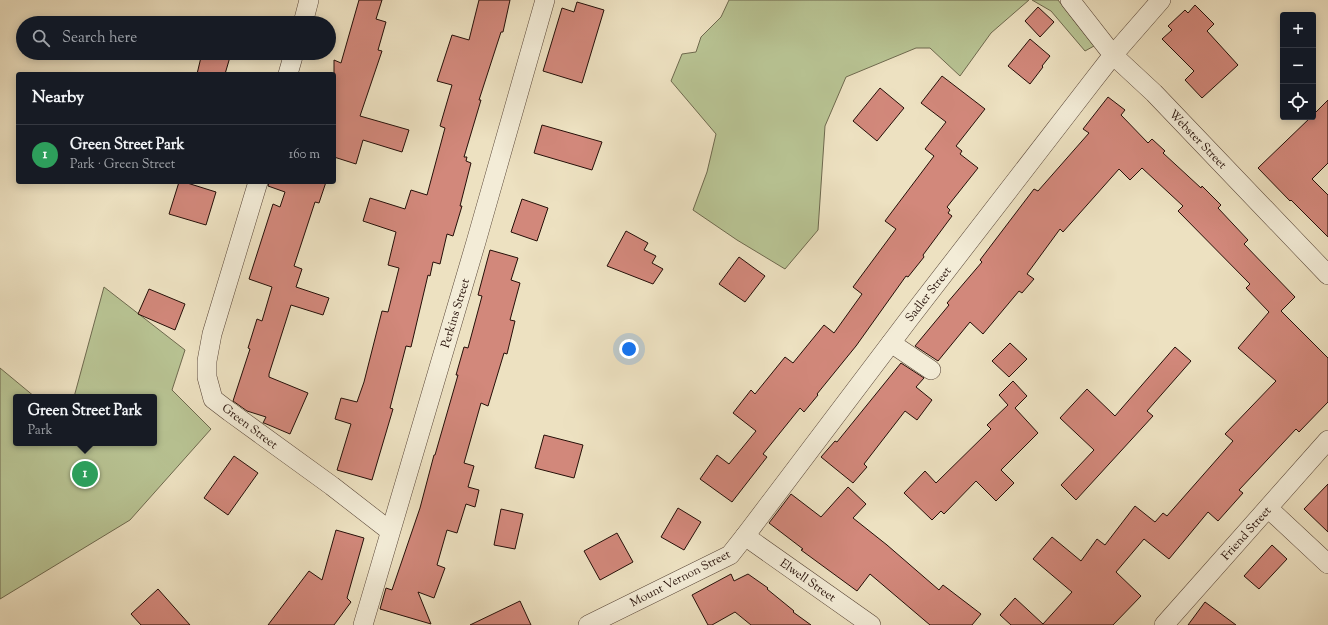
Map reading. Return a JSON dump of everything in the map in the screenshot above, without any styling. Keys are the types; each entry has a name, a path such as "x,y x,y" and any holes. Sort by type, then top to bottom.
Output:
{"street":[{"path":"305,16 309,0"},
{"name":"Perkins Street","path":"363,625 478,235 545,0"},
{"name":"Webster Street","path":"1070,0 1113,55 1154,93 1328,275"},
{"name":"Sadler Street","path":"745,536 891,343 1113,55 1161,0"},
{"path":"289,72 292,60"},
{"name":"Green Street","path":"257,184 212,334 207,361 207,377 213,398 390,531"},
{"path":"891,343 931,370"},
{"name":"Friend Street","path":"1164,625 1328,440"},
{"path":"1268,508 1328,564"},
{"name":"Mount Vernon Street","path":"588,625 730,555 745,536"},
{"name":"Elwell Street","path":"745,536 871,625"}],"green space":[{"path":"729,0 1029,0 991,33 960,76 930,48 916,48 846,77 825,126 818,230 785,269 737,240 693,210 707,172 716,134 671,81 682,54 696,52 701,37 721,17"},
{"path":"1032,0 1058,0 1094,46 1085,51 1051,11"},
{"path":"104,287 185,350 172,390 211,429 130,520 0,599 0,368 31,394 13,394 13,446 157,446 157,394 75,394"}],"building":[{"path":"359,0 382,0 376,19 386,22 378,50 382,51 360,116 409,130 402,152 363,140 356,164 336,158 336,72 334,72 334,60 341,63"},
{"path":"479,0 510,0 503,32 501,32 479,100 481,100 464,157 467,157 466,161 471,163 460,206 462,206 453,236 447,234 440,264 433,262 430,276 428,275 411,347 406,346 390,408 393,409 372,480 337,470 351,424 335,419 341,398 357,402 364,382 382,311 388,312 399,268 388,265 396,232 363,221 370,198 405,209 411,190 427,195 445,128 440,126 452,85 437,81 452,35 469,40"},
{"path":"577,2 604,10 582,83 543,71 562,8 574,12"},
{"path":"1195,5 1214,24 1207,31 1238,65 1202,98 1185,80 1194,71 1162,39 1172,30 1168,26 1185,10 1188,13"},
{"path":"1038,7 1054,22 1040,37 1025,21"},
{"path":"1030,39 1050,56 1030,84 1008,66"},
{"path":"200,60 229,60 226,72 197,72"},
{"path":"942,76 985,109 956,146 962,151 960,154 978,168 947,207 950,210 948,213 952,216 923,255 924,257 908,277 906,276 856,346 817,394 818,395 804,412 800,408 763,454 767,457 732,502 700,479 717,455 729,464 756,431 733,413 751,390 755,394 785,357 793,363 824,325 834,333 862,294 853,287 896,229 885,221 934,156 925,149 946,122 921,103"},
{"path":"880,88 904,108 877,141 853,121"},
{"path":"1108,97 1125,110 1121,115 1148,143 1152,139 1165,151 1163,153 1201,188 1202,186 1221,205 1218,208 1248,240 1244,244 1295,297 1281,311 1328,358 1328,402 1299,432 1296,429 1239,490 1243,493 1218,521 1208,512 1169,559 1144,539 1116,572 1141,596 1113,625 1011,625 1000,615 1015,598 1043,624 1072,592 1033,559 1052,537 1081,561 1097,539 1105,545 1135,506 1155,522 1163,513 1167,516 1233,441 1225,434 1276,381 1238,348 1269,312 1246,288 1250,284 1178,211 1183,206 1142,168 1130,180 1119,169 1063,232 1060,229 1027,274 1034,279 1022,293 1019,291 983,334 970,322 938,361 915,346 949,305 947,303 982,262 980,260 1034,189 1038,191 1089,133 1083,129"},
{"path":"1328,100 1328,163 1312,179 1328,195 1328,237 1258,168 1308,120 1316,120 1316,112"},
{"path":"542,125 602,142 592,170 534,153"},
{"path":"178,184 190,184 216,192 206,225 169,214"},
{"path":"268,184 325,184 319,203 315,202 294,266 302,269 296,287 329,298 323,315 291,305 269,374 269,377 308,393 290,434 263,423 266,417 247,411 233,401 250,349 248,348 257,319 262,321 272,287 249,279 273,204 280,207 285,192 268,186"},
{"path":"522,199 548,208 537,241 511,232"},
{"path":"626,231 648,243 644,250 656,256 652,263 663,269 653,284 607,266"},
{"path":"490,250 518,258 511,280 520,283 510,320 515,321 507,354 504,353 488,406 481,403 464,463 474,466 468,487 479,490 475,507 466,504 457,533 447,530 437,565 445,568 434,598 418,592 431,624 380,609 386,588 392,590 420,508 458,375 456,375 464,347 468,348 482,296 478,295"},
{"path":"739,257 765,276 745,302 719,284"},
{"path":"149,289 185,304 175,330 138,314"},
{"path":"1010,343 1027,359 1009,377 992,361"},
{"path":"1175,347 1191,361 1147,411 1153,416 1076,500 1061,485 1094,450 1060,418 1087,389 1115,416"},
{"path":"901,363 924,378 916,387 932,400 917,420 905,411 864,464 867,467 853,483 821,457 835,441 837,442"},
{"path":"1013,381 1027,396 1015,408 1038,433 1001,470 1014,483 996,501 976,481 944,514 941,511 932,520 904,493 925,471 936,483 991,429 987,425 1008,405 999,395"},
{"path":"544,435 583,445 574,478 535,468"},
{"path":"234,456 258,473 228,515 204,498"},
{"path":"1328,484 1328,532 1304,509"},
{"path":"848,487 866,504 853,518 939,590 943,585 981,614 972,625 930,625 870,574 857,591 801,550 803,549 769,523 791,494 821,517"},
{"path":"678,508 701,522 684,550 661,537"},
{"path":"501,509 523,514 515,549 494,545"},
{"path":"336,530 364,538 347,598 351,602 334,625 268,625 309,571 322,580"},
{"path":"617,533 633,562 600,580 584,551"},
{"path":"1272,545 1287,559 1259,589 1244,576"},
{"path":"731,574 734,581 748,574 768,588 767,589 794,611 793,612 811,625 751,625 735,612 712,625 708,625 692,595"},
{"path":"158,589 190,625 141,625 131,614"},
{"path":"520,601 531,625 470,625"},
{"path":"1205,602 1236,625 1188,625"}],"place":[{"name":"Green Street Park","path":"85,474"}]}
